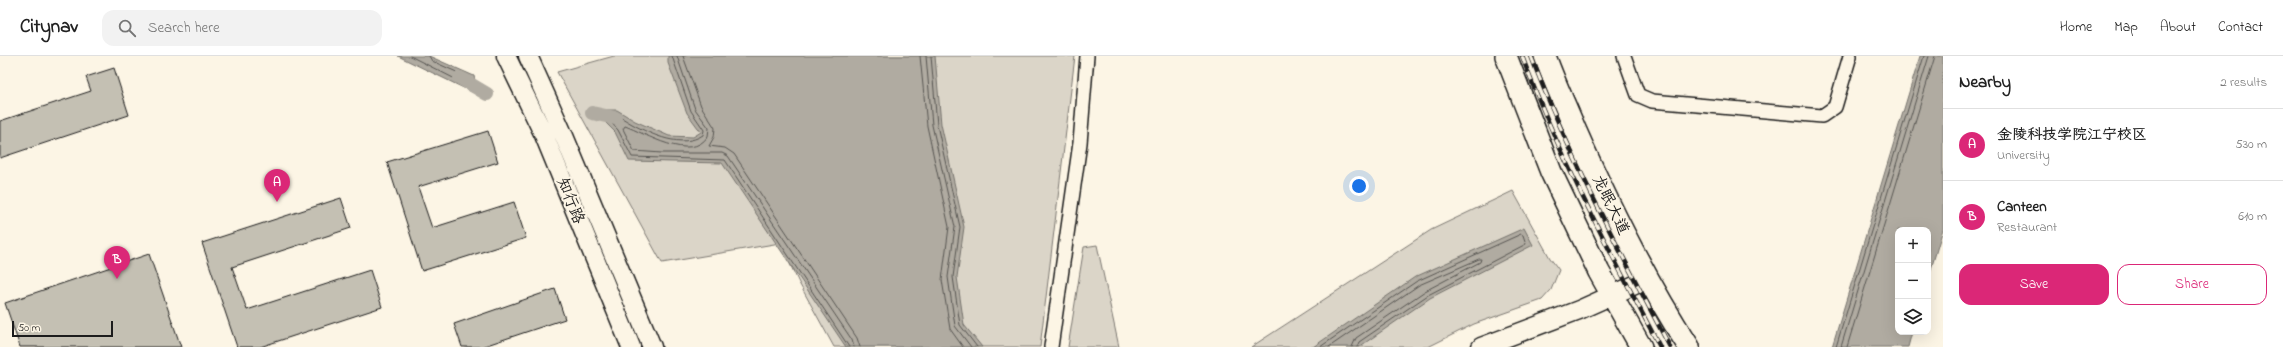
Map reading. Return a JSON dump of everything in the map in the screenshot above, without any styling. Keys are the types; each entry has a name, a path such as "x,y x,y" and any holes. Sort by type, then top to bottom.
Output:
{"main road":[{"path":"1506,56 1552,172 1612,295 1641,347"},
{"name":"龙眠大道","path":"1545,56 1589,161 1648,279 1689,347"}],"street":[{"name":"知行路","path":"506,56 544,135 631,347"},
{"path":"1052,347 1080,143 1087,56"},
{"path":"1624,56 1638,95 1652,101 1822,116 1835,107 1850,56"},
{"name":"知行路","path":"533,57 564,136 652,347"},
{"path":"1481,347 1612,295 1648,279"}],"shaded area":[{"path":"614,56 1075,56 1040,347 834,347 799,283 780,243 662,263 557,72"},
{"path":"1513,191 1550,258 1559,270 1551,290 1542,300 1474,324 1428,347 1251,347 1431,230"},
{"path":"1097,245 1119,347 1068,347 1084,247"}],"water":[{"path":"398,56 429,56 474,76 478,95"},
{"path":"668,56 935,56 941,124 964,227 957,277 964,325 982,347 846,347 722,163 629,161 615,132 593,110 617,110 635,121 669,136 693,137 701,132 687,113 668,63"},
{"path":"1920,56 1943,56 1943,229 1931,269 1931,227 1895,227 1895,335 1911,335 1908,347 1832,347"},
{"path":"1524,228 1533,245 1430,298 1359,347 1313,347 1415,277"}],"building":[{"path":"114,68 129,115 0,158 0,121 91,91 86,77"},
{"path":"488,131 498,162 418,187 432,228 514,202 526,238 422,271 387,162"},
{"path":"341,198 351,228 232,267 247,310 370,270 382,307 260,347 237,347 202,243"},
{"path":"149,254 181,347 20,347 5,303"},
{"path":"555,289 565,319 481,347 462,347 454,324"}],"waterway":[{"path":"460,78 487,94"},
{"path":"592,113 615,118"}],"railway":[{"path":"1522,56 1552,131 1586,204 1660,347"},
{"path":"1531,56 1578,167 1670,347"}],"place":[{"name":"金陵科技学院江宁校区","path":"277,202"},
{"name":"Canteen","path":"117,279"}]}
